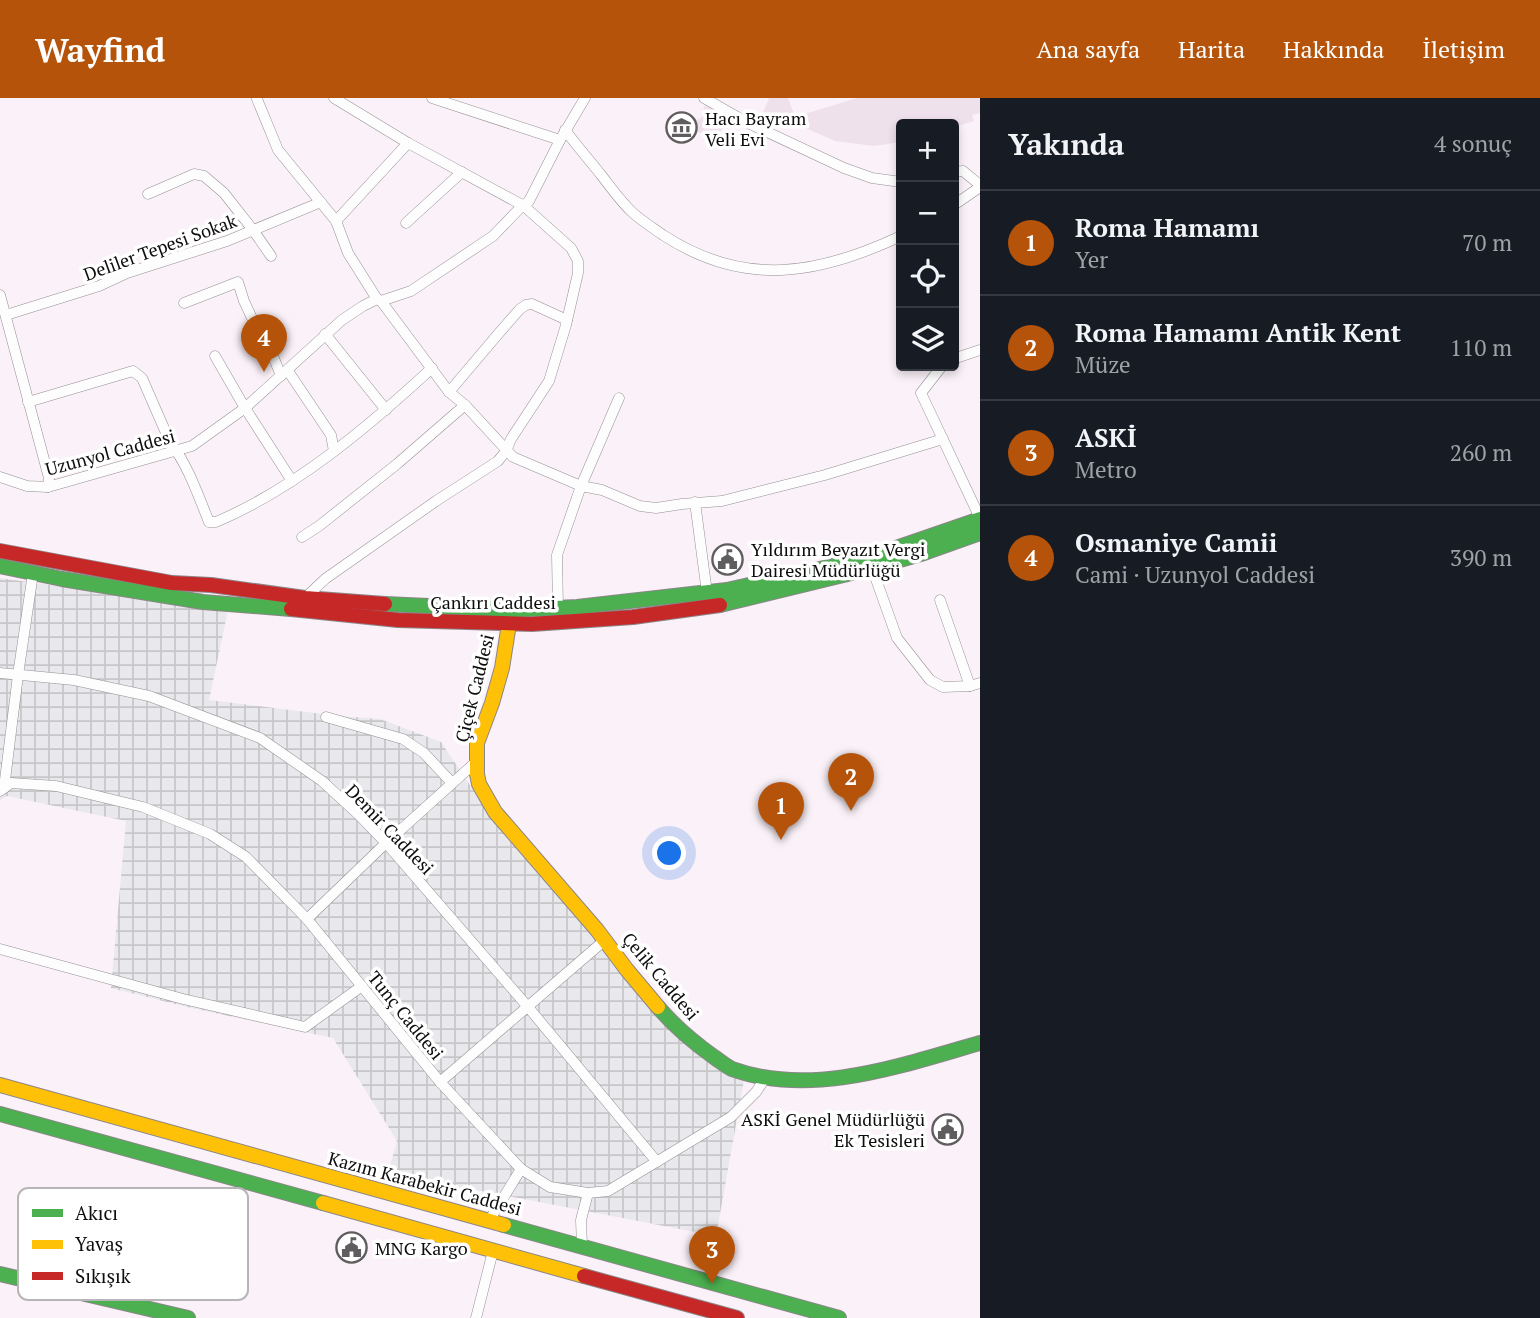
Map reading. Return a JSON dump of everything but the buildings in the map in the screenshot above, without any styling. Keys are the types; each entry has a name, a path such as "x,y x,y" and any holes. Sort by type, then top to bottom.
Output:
{"main road":[{"name":"Çankırı Caddesi","path":"2,555 172,583 211,585 305,598 513,610 558,608 727,590 833,566 890,550 980,519"},
{"name":"Çankırı Caddesi","path":"2,555 33,573 202,602 398,620 532,624 633,617 712,607 872,568 980,533"},
{"name":"Çiçek Caddesi","path":"477,761 477,743 502,668 509,624"},
{"name":"Çelik Caddesi","path":"477,761 479,784 495,812 605,940 668,1019 690,1040 730,1068 798,1082 832,1079 904,1064 980,1043"},
{"name":"Kazım Karabekir Caddesi","path":"0,1085 839,1318"},
{"path":"0,1114 737,1318"},
{"path":"0,1274 18,1278"},
{"path":"111,1300 188,1318"}],"street":[{"path":"305,598 325,579 498,461 549,381 578,273 578,261 571,248 524,205 408,143 334,98"},
{"path":"432,98 562,135 627,208 677,244 713,261 773,271 795,269 851,256 896,238"},
{"name":"Uzunyol Caddesi","path":"0,477 27,486 48,487 192,446 245,408 342,320 363,306 411,291 493,236 528,201 562,135 585,98"},
{"path":"704,98 748,123 844,167 872,178 896,181"},
{"path":"257,99 278,150 336,220 348,253 379,300 449,391 513,457 581,486 602,489 613,496 648,508 722,501 825,475 943,439"},
{"path":"336,220 408,143"},
{"path":"959,172 963,171 980,186 959,201"},
{"path":"405,223 462,172"},
{"path":"148,194 194,174 204,176 223,193 271,256"},
{"name":"Deliler Tepesi Sokak","path":"6,315 227,241 321,202"},
{"path":"184,303 238,282 257,329 284,373 331,435 334,451"},
{"path":"0,295 49,478 48,487"},
{"path":"449,391 526,305 532,304 567,320"},
{"path":"325,334 386,410"},
{"path":"959,357 980,350"},
{"path":"215,356 292,481"},
{"path":"29,402 133,371 142,378 170,442 177,450 196,489 209,522 216,522 292,481 356,436 432,368"},
{"path":"938,371 921,393 980,519"},
{"path":"558,608 557,555 581,486 619,398"},
{"path":"302,537 397,464 465,405"},
{"path":"695,502 707,593"},
{"path":"872,568 897,638 930,680 943,687 975,684 940,600"},
{"path":"2,790 33,573"},
{"name":"Demir Caddesi","path":"0,673 74,680 149,696 260,738 322,781 386,843 657,1162"},
{"path":"326,717 403,739 424,753 452,783"},
{"path":"307,919 477,761"},
{"name":"Tunç Caddesi","path":"2,790 11,783 56,786 143,807 210,834 246,857 307,919 440,1082 521,1169 550,1186 588,1193 608,1191 731,1117 756,1091 766,1076"},
{"path":"440,1082 605,940"},
{"path":"0,949 183,999 306,1027 362,986"},
{"path":"489,1221 521,1169"},
{"path":"582,1246 581,1220 588,1193"},
{"path":"475,1318 493,1251"}],"shaded area":[{"path":"767,98 788,98 795,117 857,98 980,98 980,113 972,115 974,121 959,126 959,119 896,119 896,143 874,146 835,141 778,116 776,118 763,112 769,99"},
{"path":"711,101 737,121 725,126 712,140 692,128 695,121 703,115 704,107"},
{"path":"0,578 228,610 209,700 380,719 441,742 498,827 676,1033 727,1075 744,1080 716,1236 388,1173 397,1141 333,1038 111,988 126,821 7,796 0,800"}],"traffic: fast":[{"path":"385,604 513,610 577,607 727,590 833,566 890,550 980,519"},
{"path":"720,605 872,568 980,533"},
{"path":"0,566 203,602 291,609"},
{"path":"658,1007 684,1034 725,1065 762,1077 794,1080 857,1075 980,1043"},
{"path":"0,1114 323,1203"},
{"path":"504,1225 839,1318"},
{"path":"0,1274 18,1278"},
{"path":"111,1300 188,1318"}],"traffic: slow":[{"path":"509,624 502,668 477,743 479,784 495,812 597,930 658,1007"},
{"path":"0,1085 504,1225"},
{"path":"323,1203 584,1276"}],"traffic: jam":[{"path":"0,551 172,583 385,604"},
{"path":"291,609 398,620 532,624 633,617 720,605"},
{"path":"584,1276 737,1318"}],"place":[{"name":"Hacı Bayram Veli Evi","path":"682,128"},
{"name":"Osmaniye Camii","path":"264,372"},
{"name":"Yıldırım Beyazıt Vergi Dairesi Müdürlüğü","path":"728,559"},
{"name":"Roma Hamamı Antik Kent","path":"851,811"},
{"name":"Roma Hamamı","path":"781,840"},
{"name":"ASKİ Genel Müdürlüğü Ek Tesisleri","path":"948,1129"},
{"name":"MNG Kargo","path":"352,1248"},
{"name":"ASKİ","path":"712,1284"}]}
